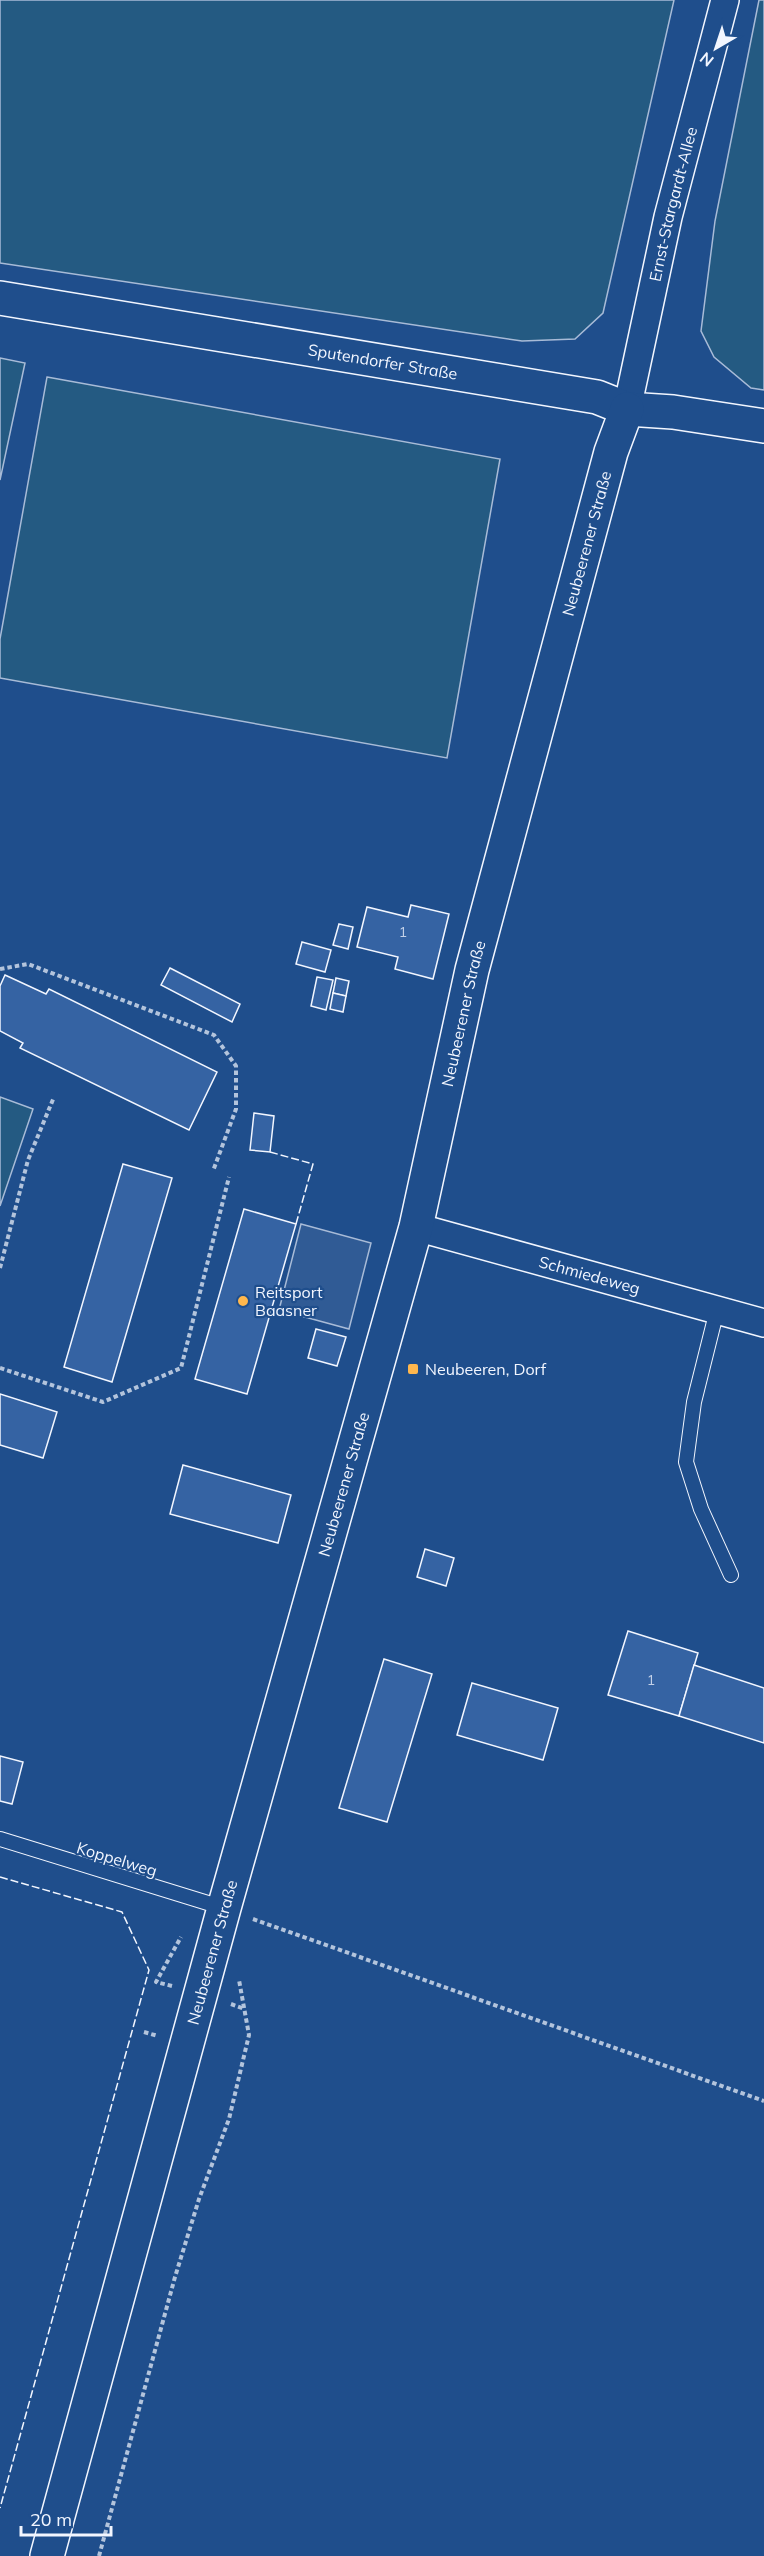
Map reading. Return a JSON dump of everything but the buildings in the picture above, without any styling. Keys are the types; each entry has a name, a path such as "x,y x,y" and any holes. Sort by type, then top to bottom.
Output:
{"main road":[{"name":"Sputendorfer Straße","path":"0,298 597,397 627,409 673,412 764,426"},
{"name":"Neubeerener Straße","path":"47,2556 224,1908 416,1227 472,970 611,452 627,409"}],"street":[{"name":"Ernst-Stargardt-Allee","path":"627,409 668,217 725,0"},
{"name":"Schmiedeweg","path":"416,1227 764,1323"}],"lane":[{"path":"717,1310 694,1402 686,1462 702,1509 730,1575"},
{"name":"Koppelweg","path":"0,1839 224,1908"}],"path":[{"path":"0,969 28,964 214,1035 236,1065 236,1109 213,1171"},
{"path":"0,1268 28,1160 54,1097"},
{"path":"0,1368 103,1402 181,1368 229,1177"},
{"path":"224,1908 764,2101"},
{"path":"99,2556 198,2199 229,2119 249,2036 245,2009"}],"shaded area":[{"path":"0,0 674,0 603,313 575,339 522,341 0,263"},
{"path":"759,0 764,0 764,390 751,388 714,357 701,331 715,221"},
{"path":"0,358 25,363 0,480"},
{"path":"47,377 500,459 447,758 0,678 0,639"},
{"path":"0,1097 33,1109 0,1206"},
{"path":"301,1224 371,1243 349,1329 279,1310"}],"fence":[{"path":"270,1152 313,1164 296,1224"},
{"path":"0,1877 122,1912 149,1970 0,2508"}],"place":[{"name":"Reitsport Baasner","path":"243,1301"},
{"name":"Neubeeren, Dorf","path":"413,1369"}]}
